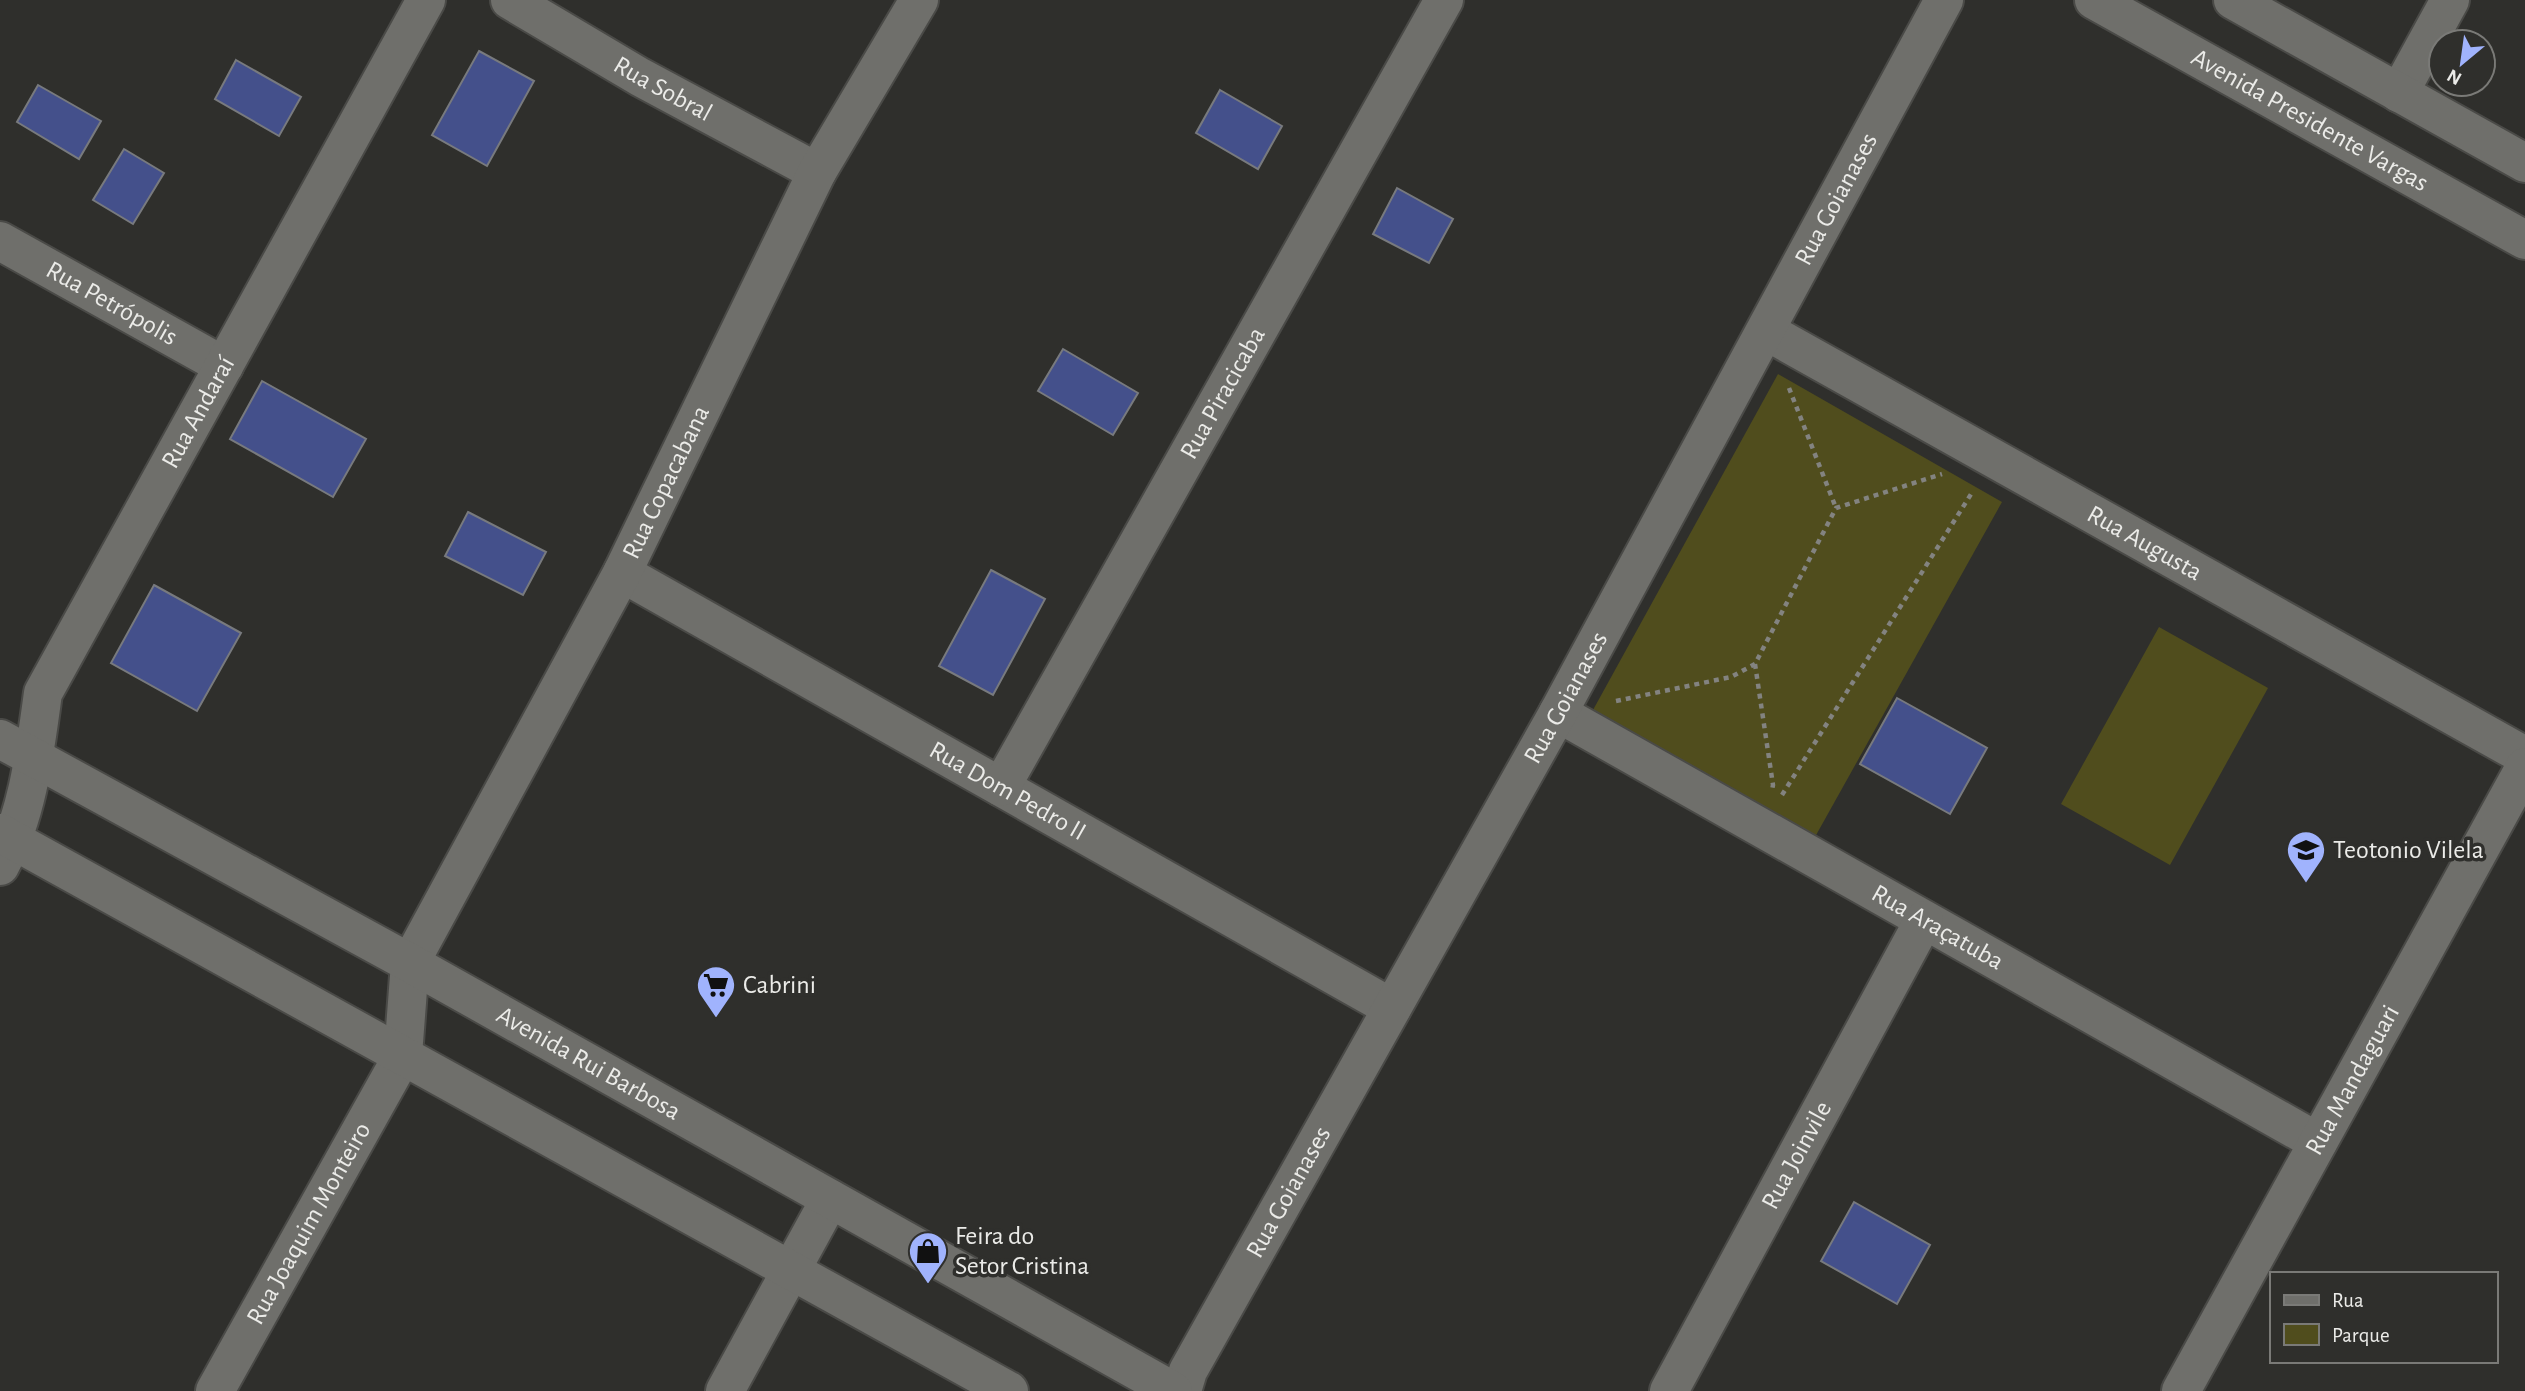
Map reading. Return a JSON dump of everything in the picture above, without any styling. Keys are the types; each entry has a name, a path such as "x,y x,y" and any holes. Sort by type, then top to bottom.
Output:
{"street":[{"name":"Rua Andaraí","path":"4,846 34,758 43,693 426,0"},
{"name":"Rua Sobral","path":"510,0 640,77 817,172"},
{"name":"Rua Copacabana","path":"410,963 622,573 817,172 919,0"},
{"name":"Rua Piracicaba","path":"1001,787 1444,0"},
{"name":"Rua Goianases","path":"1182,1391 1188,1371 1558,713 1944,0"},
{"name":"Avenida Presidente Vargas","path":"2094,0 2525,240"},
{"path":"2233,0 2525,163"},
{"path":"2399,93 2450,0"},
{"name":"Rua Petrópolis","path":"0,241 224,366"},
{"name":"Rua Augusta","path":"1766,331 2525,756"},
{"name":"Rua Dom Pedro II","path":"622,573 1392,1008"},
{"name":"Rua Araçatuba","path":"1558,713 2318,1142"},
{"name":"Avenida Rui Barbosa","path":"0,739 410,963 1173,1391"},
{"name":"Rua Mandaguari","path":"2181,1391 2525,767"},
{"path":"4,846 402,1055 1009,1391"},
{"name":"Rua Joinvile","path":"1670,1391 1924,920"},
{"path":"402,1055 410,963"},
{"name":"Rua Joaquim Monteiro","path":"215,1391 402,1055"},
{"path":"724,1391 830,1199"}],"path":[{"path":"1766,331 1836,508"},
{"path":"1558,713 1731,677 1755,664 1836,508 1993,458"},
{"path":"1761,828 1993,458"},
{"path":"1755,664 1773,785 1761,828"}],"green space":[{"path":"1778,374 2002,502 1815,837 1593,710"},
{"path":"2159,627 2268,688 2170,865 2061,804"}],"building":[{"path":"479,51 534,81 487,166 432,135"},
{"path":"236,60 301,97 279,136 215,99"},
{"path":"38,85 101,121 79,159 17,122"},
{"path":"1220,90 1282,126 1258,169 1196,133"},
{"path":"124,149 164,173 133,224 93,200"},
{"path":"1397,188 1453,219 1429,263 1373,234"},
{"path":"1063,349 1138,393 1113,435 1038,391"},
{"path":"262,381 366,439 333,497 230,439"},
{"path":"468,512 546,552 523,595 445,556"},
{"path":"991,570 1045,599 993,695 939,666"},
{"path":"154,585 241,633 197,711 111,663"},
{"path":"1897,698 1987,748 1950,814 1860,764"},
{"path":"1854,1202 1930,1245 1897,1304 1821,1261"}],"place":[{"name":"Teotonio Vilela","path":"2306,884"},
{"name":"Cabrini","path":"716,1019"},
{"name":"Feira do Setor Cristina","path":"928,1285"}]}
